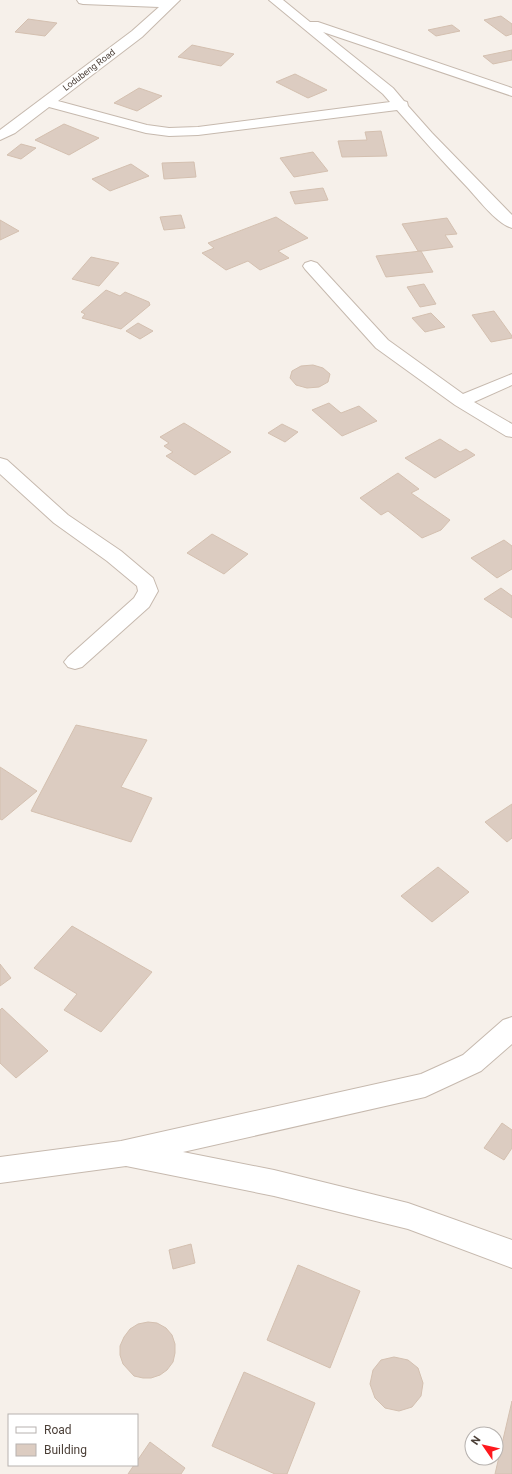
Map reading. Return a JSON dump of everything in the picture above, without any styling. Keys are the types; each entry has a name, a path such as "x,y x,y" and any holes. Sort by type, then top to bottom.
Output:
{"street":[{"path":"83,0 172,2"},
{"path":"275,0 388,91 402,105 427,136 497,210 512,223"},
{"name":"Lodubeng Road","path":"0,136 136,34 172,2"},
{"path":"300,20 512,92"},
{"path":"47,102 146,129 168,132 198,131 402,105"},
{"path":"311,266 382,344 461,401 512,432"},
{"path":"461,401 512,380"},
{"path":"0,464 61,519 114,556 146,583 148,591 142,602 75,662"},
{"path":"0,1170 121,1154 425,1086 472,1063 512,1028"},
{"path":"121,1154 274,1183 400,1214 512,1254"}],"building":[{"path":"501,16 512,24 512,34 506,36 484,20"},
{"path":"28,19 57,23 45,36 15,32"},
{"path":"452,25 460,31 436,36 428,30"},
{"path":"192,45 234,54 221,66 178,57"},
{"path":"512,50 512,60 493,64 483,56"},
{"path":"295,74 327,90 308,98 276,82"},
{"path":"139,88 162,96 137,111 114,103"},
{"path":"64,124 99,138 69,155 35,140"},
{"path":"381,131 387,156 342,157 338,141 367,140 365,132"},
{"path":"21,144 36,148 21,159 7,155"},
{"path":"313,152 328,171 294,177 280,158"},
{"path":"194,162 196,177 164,179 162,163"},
{"path":"131,164 149,176 110,191 92,179"},
{"path":"323,188 328,200 295,204 290,192"},
{"path":"181,215 185,228 164,230 160,217"},
{"path":"276,217 308,238 278,251 289,258 260,270 248,261 226,270 202,253 214,248 208,243"},
{"path":"447,218 457,234 445,235 453,247 418,251 402,224"},
{"path":"0,220 19,231 0,240"},
{"path":"421,251 433,272 386,277 376,256"},
{"path":"91,257 119,263 99,286 72,279"},
{"path":"424,284 436,304 420,307 407,287"},
{"path":"106,290 120,296 125,292 149,302 150,305 121,329 82,318 85,314 81,312"},
{"path":"494,311 512,338 491,342 472,315"},
{"path":"431,313 445,327 425,332 412,318"},
{"path":"138,323 153,331 140,339 126,331"},
{"path":"313,365 323,368 330,374 328,382 319,387 307,388 296,385 290,378 292,371 301,366"},
{"path":"329,403 341,413 359,406 377,421 342,436 312,410"},
{"path":"184,423 231,452 195,475 166,456 173,452 164,446 169,443 160,437"},
{"path":"282,424 298,432 285,442 268,433"},
{"path":"440,439 460,452 466,449 475,455 435,478 405,458"},
{"path":"398,473 419,489 411,493 450,520 441,530 422,538 388,511 381,515 360,498"},
{"path":"212,534 248,554 224,574 187,553"},
{"path":"504,540 512,546 512,569 497,578 471,558"},
{"path":"501,588 512,596 512,618 484,599"},
{"path":"76,725 147,740 121,787 152,798 131,842 31,811"},
{"path":"0,767 37,791 2,820 0,819"},
{"path":"512,804 512,838 507,842 485,822"},
{"path":"438,867 469,892 432,922 401,896"},
{"path":"72,926 152,972 101,1032 64,1010 77,994 34,968"},
{"path":"0,964 11,978 0,986"},
{"path":"2,1008 48,1051 16,1078 0,1063 0,1010"},
{"path":"502,1123 512,1130 512,1148 504,1160 484,1148"},
{"path":"191,1244 195,1263 173,1269 169,1250"},
{"path":"298,1265 360,1291 330,1368 267,1340"},
{"path":"148,1322 157,1323 166,1328 172,1335 175,1344 175,1353 173,1362 167,1370 160,1375 151,1378 143,1378 134,1376 123,1364 120,1355 120,1346 130,1329 138,1324"},
{"path":"394,1357 408,1360 418,1368 423,1383 421,1396 412,1407 399,1411 385,1408 375,1398 370,1384 373,1370 381,1360"},
{"path":"244,1372 315,1403 287,1474 275,1474 212,1446"},
{"path":"512,1401 512,1474 495,1474 497,1466 504,1466 504,1435"},
{"path":"150,1442 185,1468 181,1474 128,1474 133,1466 138,1466 138,1460"}]}
